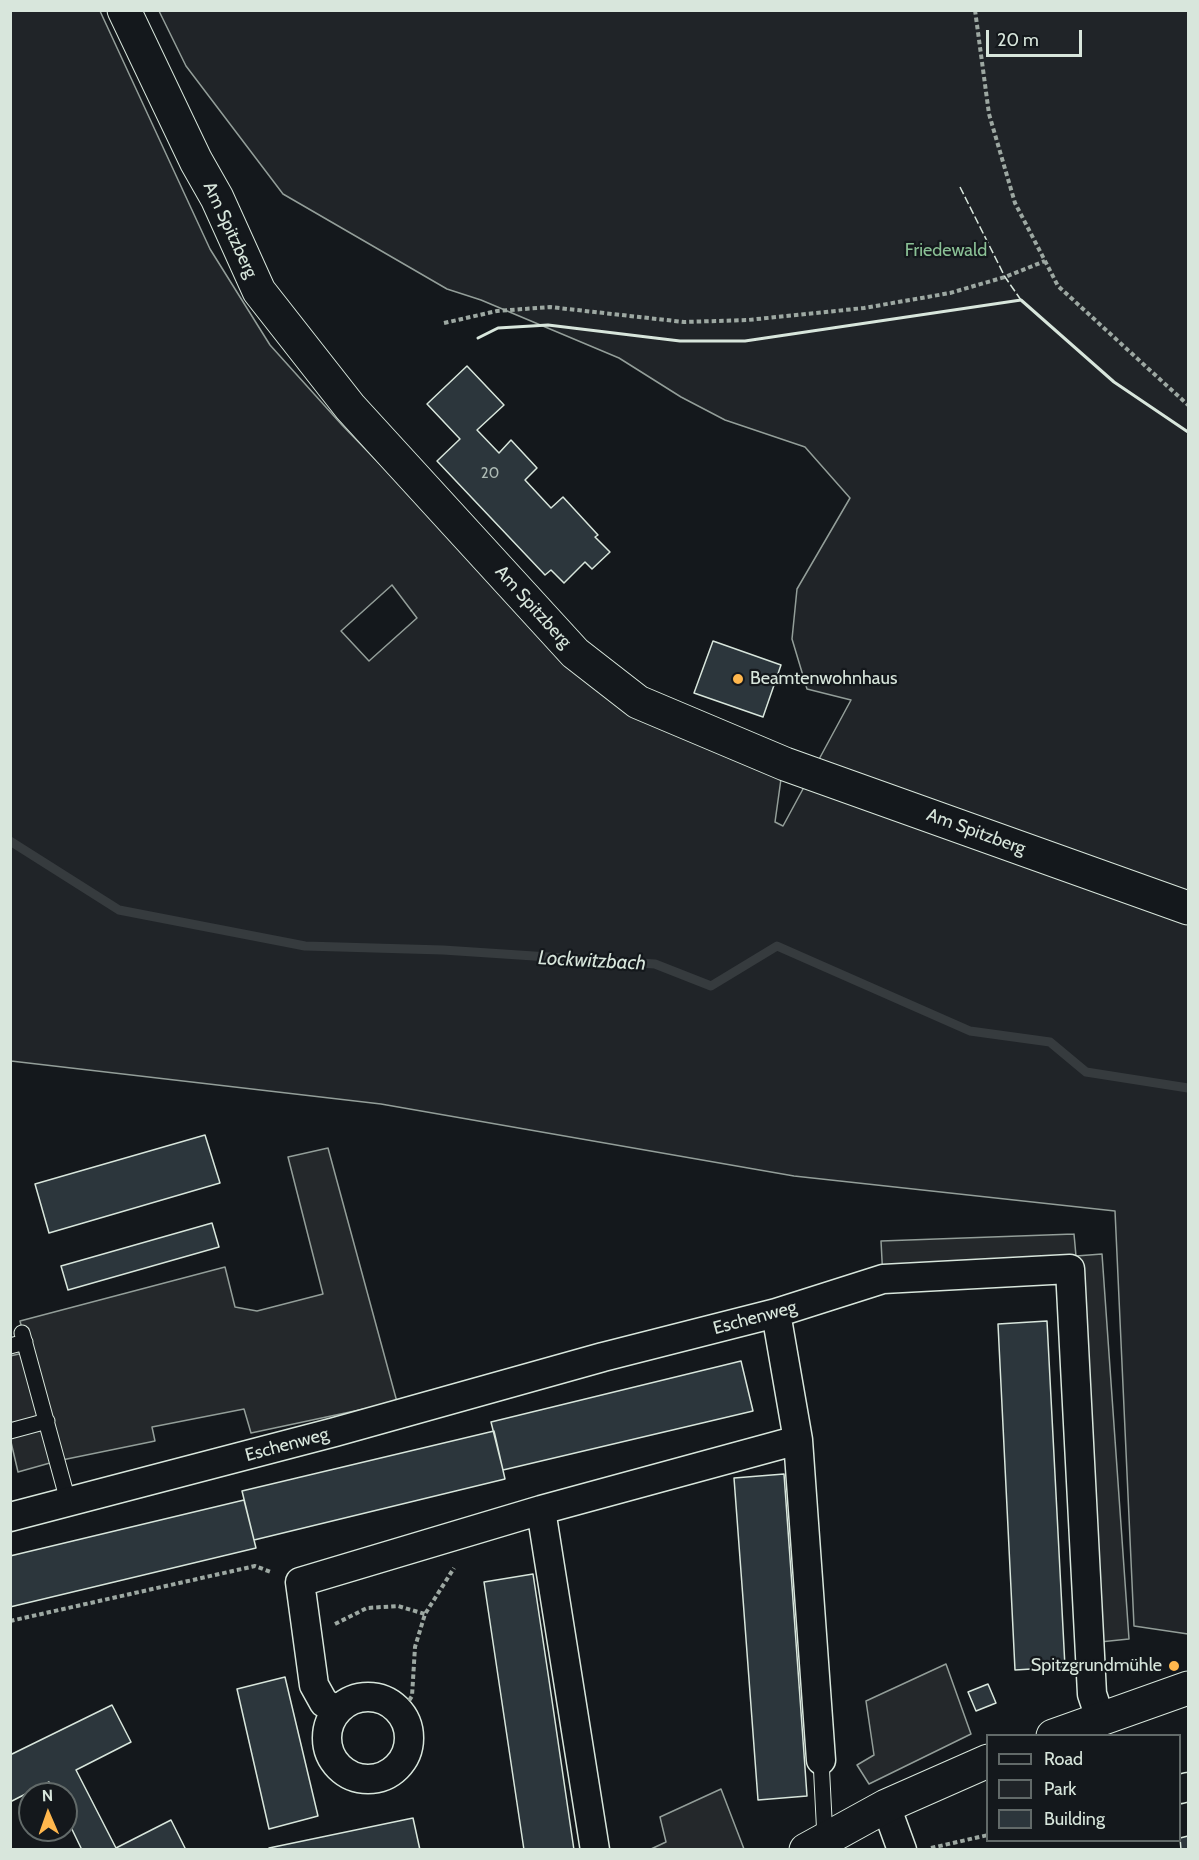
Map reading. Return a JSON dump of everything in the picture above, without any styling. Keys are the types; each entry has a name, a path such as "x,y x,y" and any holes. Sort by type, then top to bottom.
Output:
{"street":[{"name":"Am Spitzberg","path":"124,10 196,161 217,198 259,291 350,407 575,653 638,702 775,760 1188,908"},
{"name":"Eschenweg","path":"10,1517 148,1482 603,1357 776,1313 883,1279 1070,1269 1092,1694 1107,1723"},
{"path":"776,1313 798,1440 821,1760"},
{"path":"338,1710 324,1702 314,1685 300,1582 541,1510 798,1440"},
{"path":"541,1510 595,1850"},
{"path":"1061,1734 1107,1723 1188,1688"},
{"path":"362,1697 376,1698 390,1703 400,1713 407,1725 410,1739 407,1754 399,1766 388,1774 363,1779 339,1768 327,1746 331,1720 338,1710 362,1697"},
{"path":"815,1844 886,1806 986,1761"},
{"path":"886,1806 902,1850"}],"lane":[{"path":"19,1340 46,1421 68,1501"},
{"path":"10,1431 46,1421"},
{"path":"815,1844 821,1760"}],"path":[{"path":"975,10 989,114 1015,203 1058,286 1188,405"},
{"path":"444,323 497,311 550,308 684,322 748,320 864,308 950,293 1045,261"},
{"path":"400,1713 412,1696 415,1647 425,1614 458,1563 473,1530"},
{"path":"10,1621 255,1566 300,1582"},
{"path":"308,1642 343,1619 367,1608 398,1606 425,1614"},
{"path":"925,1850 986,1834"}],"green space":[{"name":"Friedewald","path":"11,11 100,11 210,249 270,345 342,425 520,609 781,779 775,822 783,826 851,700 807,689 792,639 797,589 850,498 805,447 725,420 681,397 619,358 481,300 447,289 283,194 186,66 159,11 1188,11 1188,1634 1134,1626 1115,1211 794,1176 381,1104 11,1061","holes":["392,585 417,618 369,661 341,631"]}],"shaded area":[{"path":"328,1148 397,1402 251,1433 244,1409 152,1427 155,1441 57,1461 18,1472 11,1442 10,1356 28,1352 20,1321 225,1267 235,1307 257,1311 323,1294 288,1157"},
{"path":"1074,1234 1076,1256 1102,1254 1129,1639 1090,1643 1070,1269 883,1279 881,1241"},
{"path":"946,1664 971,1734 869,1784 857,1765 874,1755 866,1701"},
{"path":"721,1789 744,1849 651,1849 666,1842 660,1817"}],"building":[{"path":"467,366 504,405 477,430 499,453 511,440 537,468 525,480 551,508 563,497 598,535 595,537 610,552 592,569 585,562 564,583 551,570 545,575 437,461 460,439 427,404"},
{"name":"Beamtenwohnhaus","path":"713,641 781,665 763,717 694,693"},
{"path":"205,1135 220,1183 49,1233 35,1184"},
{"path":"212,1223 219,1247 68,1290 61,1266"},
{"path":"1047,1321 1065,1667 1015,1670 998,1324"},
{"path":"741,1361 753,1411 503,1470 491,1422"},
{"path":"494,1431 505,1479 254,1540 242,1491"},
{"path":"784,1474 807,1796 758,1800 734,1478"},
{"path":"244,1500 256,1548 10,1607 10,1556"},
{"path":"533,1574 574,1850 524,1850 484,1582"},
{"path":"285,1677 318,1816 269,1829 237,1689"},
{"path":"988,1684 996,1703 976,1711 968,1692"},
{"path":"112,1705 131,1742 76,1770 116,1848 171,1820 186,1850 82,1850 78,1842 78,1782 18,1782 18,1798 10,1802 10,1755"},
{"path":"413,1818 420,1850 269,1850 269,1848"},
{"path":"1188,1836 1188,1850 1181,1850 1181,1838"}],"waterway":[{"name":"Lockwitzbach","path":"10,841 119,910 305,946 443,950 655,964 711,986 777,946 970,1031 1050,1042 1086,1072 1188,1088"}],"fence":[{"path":"960,187 1005,277 1021,300"}],"wall":[{"path":"478,338 498,328 548,325 680,341 745,341 1021,300 1114,382 1188,432"}],"place":[{"name":"Beamtenwohnhaus","path":"738,679"},
{"name":"Spitzgrundmühle","path":"1174,1666"}]}
